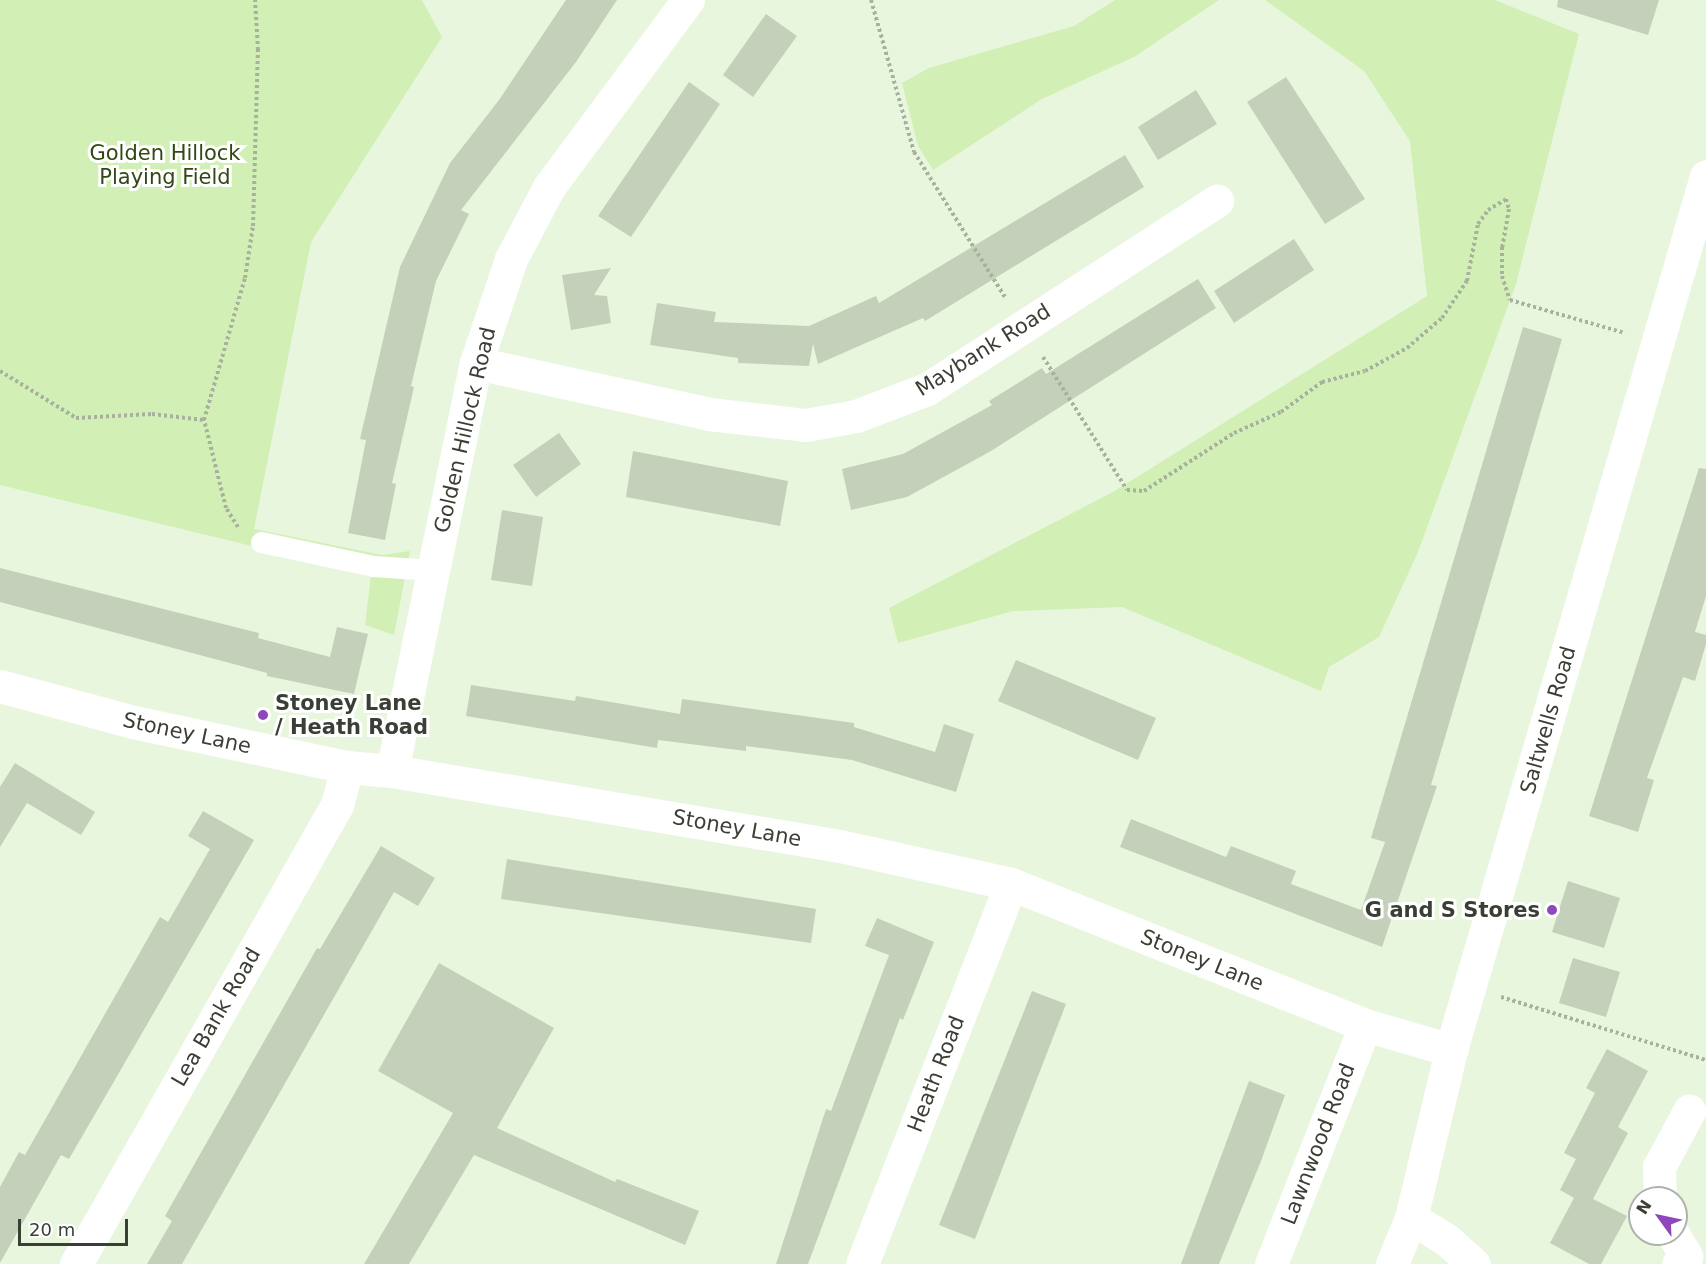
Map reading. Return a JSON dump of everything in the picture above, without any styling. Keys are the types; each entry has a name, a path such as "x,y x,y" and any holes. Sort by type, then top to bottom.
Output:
{"street":[{"name":"Golden Hillock Road","path":"392,771 476,363 511,259 549,187 688,0"},
{"name":"Saltwells Road","path":"1392,1264 1411,1218 1451,1050 1706,176"},
{"name":"Maybank Road","path":"476,363 710,414 806,425 856,416 927,389 1217,201"},
{"name":"Stoney Lane","path":"0,687 133,722 347,767 392,771 840,846 1011,884 1365,1025 1451,1050"},
{"name":"Lea Bank Road","path":"76,1264 337,805 347,767"},
{"name":"Heath Road","path":"862,1264 1011,884"},
{"name":"Lawnwood Road","path":"1271,1264 1365,1025"},
{"path":"1660,1186 1659,1167 1689,1111"},
{"path":"1411,1218 1447,1239 1474,1264"},
{"path":"1678,1264 1686,1256 1680,1246"}],"lane":[{"path":"261,542 373,566 433,570"}],"path":[{"path":"255,0 258,50 254,226 244,278 204,420 226,508 242,532 261,542"},
{"path":"871,0 914,152 1127,490 1144,490 1234,433 1281,412 1322,382 1365,371 1407,348 1443,318 1467,281 1478,224 1488,210 1506,200 1509,209 1502,247 1502,276 1510,300 1659,343"},
{"path":"0,371 76,418 152,414 204,420"},
{"path":"1498,996 1706,1060"}],"green space":[{"name":"Golden Hillock Playing Field","path":"0,0 422,0 442,37 311,242 254,529 382,555 410,551 394,635 365,625 371,575 0,485"},
{"path":"1115,0 1219,0 1134,57 1042,99 933,170 918,146 902,83 929,68 1074,26"},
{"path":"1265,0 1495,0 1579,34 1516,284 1418,552 1379,637 1329,667 1321,691 1122,607 1013,611 898,643 889,608 1113,492 1427,296 1410,141 1364,71"}],"building":[{"path":"566,0 617,0 576,62 461,210 469,214 436,281 411,386 414,387 392,483 396,484 385,540 348,533 366,440 360,439 400,267 450,163 499,100"},
{"path":"1558,0 1659,0 1648,35 1557,7"},
{"path":"766,14 797,36 753,97 723,75"},
{"path":"1286,77 1365,199 1325,224 1247,102"},
{"path":"689,82 720,104 631,237 598,216"},
{"path":"1196,90 1217,124 1158,160 1138,127"},
{"path":"1125,155 1144,187 925,321 923,318 818,364 813,344 809,366 738,363 738,358 650,345 657,303 716,312 714,322 809,326 876,296 879,303"},
{"path":"1294,239 1314,270 1234,323 1214,291"},
{"path":"611,268 594,295 607,296 611,323 571,330 562,275"},
{"path":"1198,279 1216,308 991,451 907,497 851,510 842,469 903,454 992,405 989,401 1042,368 1046,374"},
{"path":"1523,327 1562,339 1431,785 1437,786 1382,947 1120,847 1131,819 1226,857 1231,846 1296,871 1291,884 1361,910 1385,842 1371,838"},
{"path":"559,433 581,464 536,497 513,465"},
{"path":"633,451 788,481 780,526 626,497"},
{"path":"1699,468 1706,469 1706,596 1695,632 1706,635 1706,644 1695,681 1683,677 1647,778 1654,780 1638,832 1589,816"},
{"path":"502,510 543,517 532,586 491,580"},
{"path":"0,568 259,633 258,638 330,657 337,627 368,634 354,694 267,676 267,673 0,602"},
{"path":"1016,660 1156,718 1138,760 998,701"},
{"path":"471,685 575,701 576,696 680,714 682,699 854,723 854,727 935,752 944,724 974,734 956,792 852,760 746,746 746,751 658,740 657,748 466,716"},
{"path":"15,763 95,812 81,835 27,803 0,847 0,787"},
{"path":"203,811 254,840 69,1159 61,1155 0,1263 0,1187 19,1152 25,1155 160,917 168,922 210,849 188,836"},
{"path":"381,846 435,878 418,906 394,892 182,1264 147,1264 172,1221 165,1216 317,948 320,949"},
{"path":"507,859 816,909 811,943 501,899"},
{"path":"1568,881 1620,898 1604,948 1552,932"},
{"path":"877,918 934,942 903,1020 900,1018 808,1264 776,1264 826,1109 831,1111 889,955 865,946"},
{"path":"1573,958 1620,972 1606,1017 1559,1003"},
{"path":"439,963 554,1028 497,1128 615,1182 617,1179 699,1211 685,1245 474,1155 409,1264 364,1264 453,1113 378,1071"},
{"path":"1032,991 1066,1004 975,1239 939,1225"},
{"path":"1607,1049 1648,1071 1618,1127 1628,1133 1593,1199 1627,1216 1601,1264 1589,1264 1550,1243 1574,1198 1560,1190 1576,1159 1564,1153 1595,1093 1586,1088"},
{"path":"1249,1081 1285,1095 1261,1161 1219,1264 1181,1264"}],"place":[{"name":"Stoney Lane / Heath Road","path":"263,715"},
{"name":"G and S Stores","path":"1552,910"}]}
